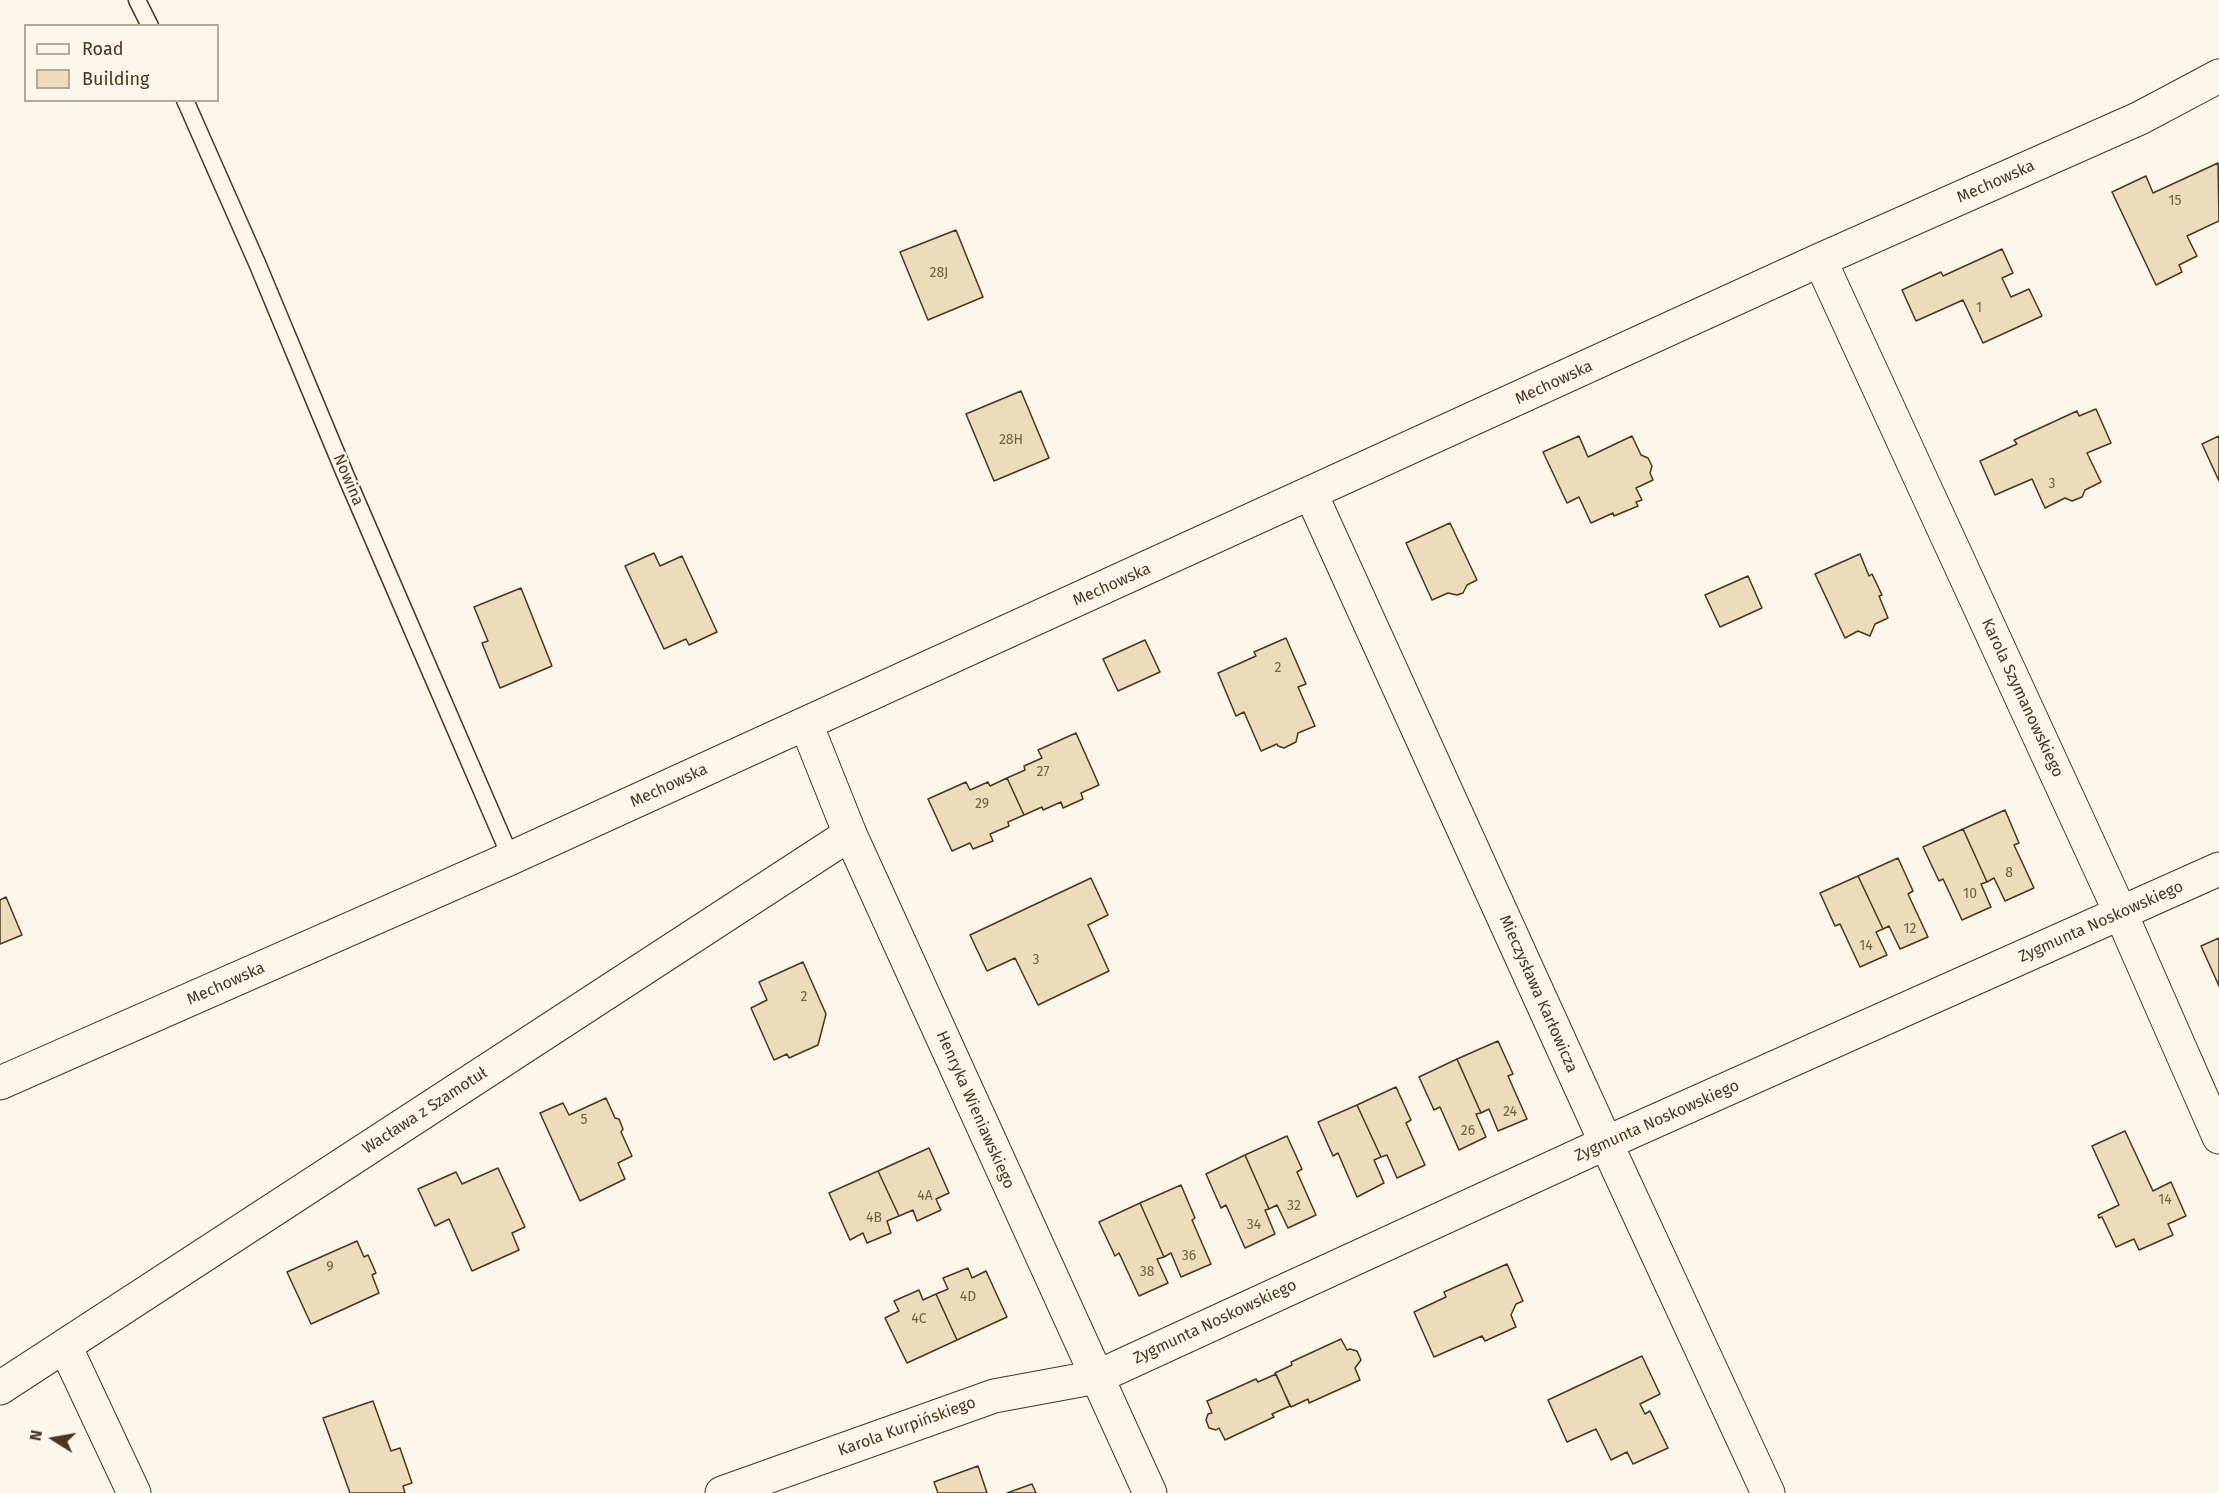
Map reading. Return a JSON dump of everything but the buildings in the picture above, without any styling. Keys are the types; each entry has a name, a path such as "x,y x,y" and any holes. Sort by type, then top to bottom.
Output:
{"street":[{"name":"Mechowska","path":"0,1083 511,858 1820,260 2140,118 2219,76"},
{"name":"Karola Szymanowskiego","path":"1820,260 2121,914 2219,1137"},
{"name":"Mieczysława Karłowicza","path":"1311,494 1768,1493"},
{"name":"Henryka Wieniawskiego","path":"806,724 850,834 1150,1493"},
{"name":"Wacława z Szamotuł","path":"0,1388 850,834"},
{"name":"Zygmunta Noskowskiego","path":"1097,1377 1606,1143 2219,869"},
{"path":"65,1346 134,1493"},
{"name":"Karola Kurpińskiego","path":"722,1493 994,1396 1097,1377"}],"lane":[{"path":"137,0 149,24"},
{"name":"Nowina","path":"186,102 511,858"}]}
